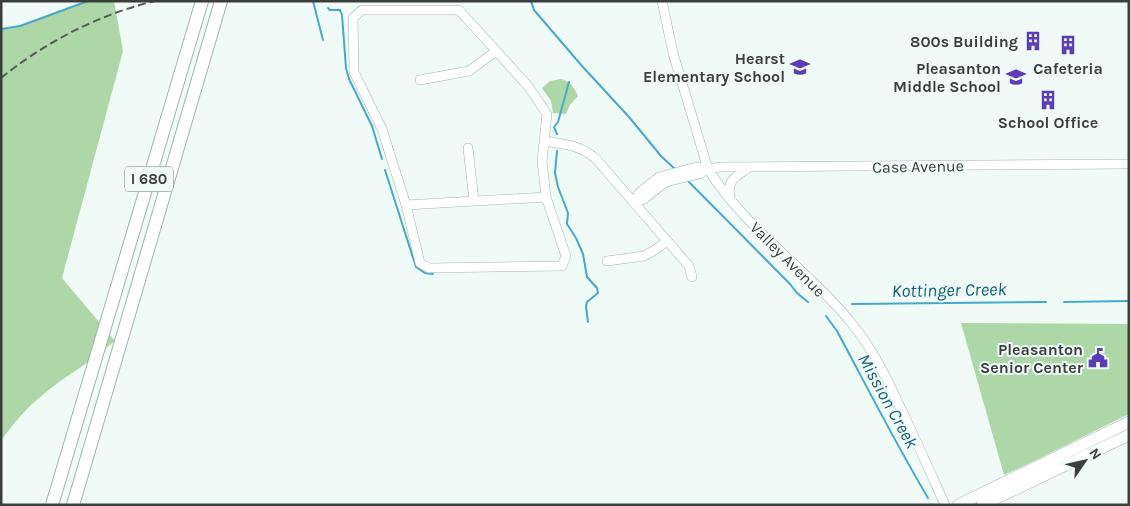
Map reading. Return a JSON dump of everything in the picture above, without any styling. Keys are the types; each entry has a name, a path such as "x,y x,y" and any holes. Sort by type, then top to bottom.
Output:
{"highway":[{"name":"I 680","path":"52,503 202,1"},
{"name":"I 680","path":"73,505 221,1"},
{"path":"78,505 88,453"}],"main road":[{"path":"958,505 1129,422"},
{"path":"982,505 1129,435"}],"street":[{"name":"Valley Avenue","path":"662,1 673,53 708,169 730,201 842,312 866,342 890,384 945,505"},
{"path":"362,10 459,10 496,51 528,86 547,114 542,161 546,197 566,256 562,266 429,268 420,263 406,204 382,129 354,72 353,18 362,10"},
{"path":"420,80 469,71 496,51"},
{"path":"544,141 579,147 596,159 689,266 692,278"},
{"path":"468,148 474,201"},
{"name":"Case Avenue","path":"634,203 644,199 669,177 692,172 696,168 1129,164"},
{"path":"730,201 730,184 736,176 749,167"},
{"path":"406,204 546,197"},
{"path":"607,261 644,256 656,250 667,241"}],"green space":[{"path":"89,1 114,1 123,51 62,278 115,341 40,397 21,415 1,440 1,29 20,26"},
{"path":"561,79 570,83 578,96 570,105 566,114 553,113 551,101 542,88 550,81"},
{"path":"961,323 1129,324 1129,414 1004,475"}],"waterway":[{"path":"1,29 20,26 88,1"},
{"path":"313,1 323,40"},
{"path":"531,1 534,10 582,66 629,117 661,156 676,170"},
{"path":"328,8 330,10 340,10 342,15 346,68 349,79 372,126 382,159"},
{"path":"557,134 554,127 558,122 569,82"},
{"path":"557,151 555,173 568,213 567,224 583,254 587,277 597,288 598,293 587,302 588,322"},
{"path":"385,170 416,267 425,273 433,274"},
{"path":"687,180 808,302"},
{"name":"Kottinger Creek","path":"1064,302 1129,301"},
{"name":"Kottinger Creek","path":"852,304 1046,302"},
{"name":"Mission Creek","path":"826,316 837,331 928,498"}],"railway":[{"path":"1,78 36,52 74,31 113,14 155,1"}],"place":[{"name":"800s Building","path":"1033,41"},
{"name":"Cafeteria","path":"1068,45"},
{"name":"Hearst Elementary School","path":"800,67"},
{"name":"Pleasanton Middle School","path":"1016,77"},
{"name":"School Office","path":"1048,100"},
{"name":"Pleasanton Senior Center","path":"1098,358"}]}
